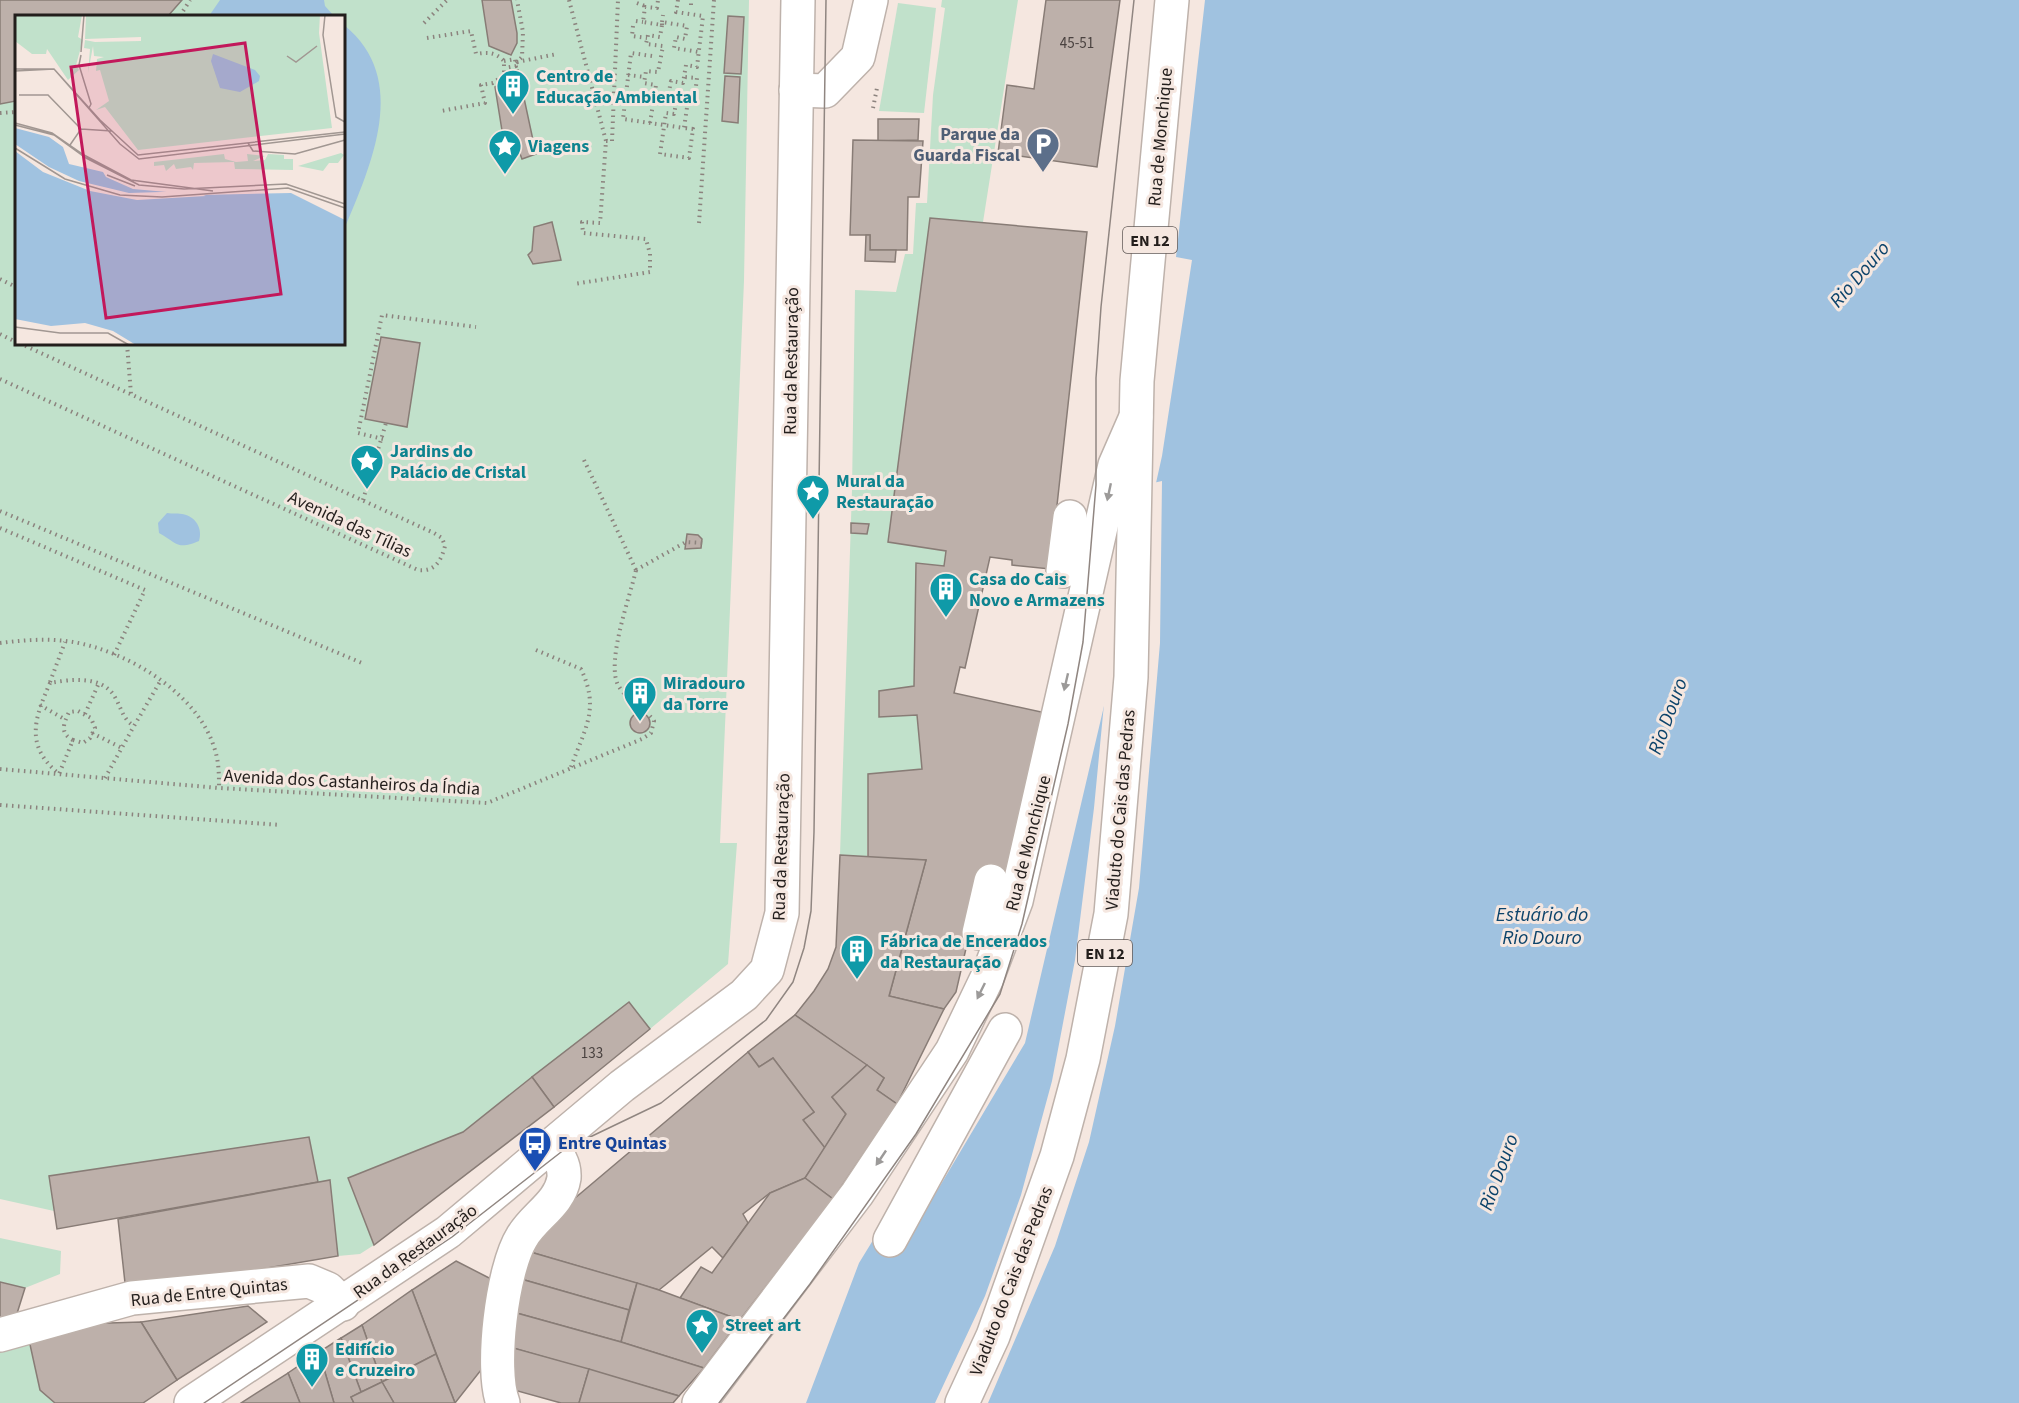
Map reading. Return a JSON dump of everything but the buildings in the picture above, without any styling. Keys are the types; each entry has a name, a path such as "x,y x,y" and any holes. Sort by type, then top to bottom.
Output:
{"main road":[{"name":"Rua da Restauração","path":"191,1403 448,1232 631,1079 744,995 767,970 775,945 782,896 798,0"},
{"path":"796,90 825,91 858,57 871,0"},
{"name":"Rua de Monchique","path":"1135,481 1136,417 1172,0"},
{"name":"Rua de Monchique","path":"699,1403 857,1194 951,1052 987,978 1016,901 1115,465 1136,417"},
{"name":"Viaduto do Cais das Pedras","path":"962,1403 993,1336 1057,1156 1099,985 1111,914 1127,747 1135,481"},
{"path":"1063,571 1070,518"},
{"path":"979,933 991,881"},
{"path":"890,1240 1005,1030"},
{"path":"494,1398 504,1293 510,1267 522,1237 557,1197 564,1178 563,1165 550,1145"},
{"name":"Rua de Entre Quintas","path":"0,1335 132,1298 297,1282 309,1281 327,1289 343,1304"}],"path":[{"path":"181,15 190,0"},
{"path":"424,22 447,0"},
{"path":"505,68 516,66 522,57 524,48 517,0"},
{"path":"568,0 606,141 600,223 582,222 583,233 646,240 650,254 650,272 574,284"},
{"path":"606,141 612,141 618,0"},
{"path":"637,3 645,7 657,8 658,0"},
{"path":"649,57 631,51 623,119 664,125 684,128 693,129 689,158 660,154 664,125 666,113 674,114 677,98 668,97 671,81 683,83 686,65 697,67 699,52 703,16 676,12 678,0"},
{"path":"699,223 714,0"},
{"path":"643,22 645,7"},
{"path":"657,17 687,26 685,39 676,36 674,48 699,52"},
{"path":"636,21 663,20"},
{"path":"633,26 632,36 660,37 663,20"},
{"path":"427,38 471,31 476,54 487,52 497,55 504,61 505,68 499,80 481,85 485,103 441,111"},
{"path":"648,35 645,44 663,46 658,72 646,69 644,83 656,85 650,123"},
{"path":"516,63 556,54"},
{"path":"504,61 514,59 516,63"},
{"path":"627,75 645,77"},
{"path":"684,77 697,78 695,94 689,94 684,128"},
{"path":"873,108 878,81"},
{"path":"0,113 15,112"},
{"path":"0,279 15,286"},
{"path":"383,439 358,433 382,315 476,327"},
{"path":"0,334 15,342"},
{"name":"Avenida das Tílias","path":"0,379 418,570 432,569 438,564 445,546 442,538 23,345"},
{"path":"127,345 131,394"},
{"path":"363,500 386,423"},
{"path":"584,460 636,570 686,542 703,543"},
{"path":"0,511 362,663"},
{"path":"0,528 145,590 114,655"},
{"name":"Avenida dos Castanheiros da Índia","path":"0,769 219,788 487,803 642,739 651,733 654,721 645,708 633,703 618,685 613,665 636,570"},
{"path":"0,644 29,639 65,642 114,655 161,680 181,697 201,720 214,746 219,767 219,788"},
{"path":"65,642 40,705 36,722 37,747 42,760 58,774 73,740"},
{"path":"536,650 581,669 590,688 592,709 571,767"},
{"path":"50,683 81,678 110,690 127,722 134,726"},
{"path":"105,778 161,680"},
{"path":"85,714 98,685"},
{"path":"40,705 66,720"},
{"path":"78,711 91,717 94,728 83,743 73,740 63,732 66,720 69,712 78,711"},
{"path":"92,733 122,748"},
{"path":"0,805 281,825"}],"green space":[{"name":"Jardins do Palácio de Cristal","path":"0,0 749,0 744,281 720,843 737,843 728,964 650,1029 629,1002 463,1132 349,1179 374,1245 360,1254 338,1256 330,1181 318,1182 309,1137 50,1176 54,1211 0,1199"},
{"path":"942,0 1018,0 983,222 930,219 888,542 946,551 944,566 916,563 914,686 879,692 880,717 917,715 922,769 869,774 867,857 840,855 852,490 855,290 896,292 905,254 913,254 916,203 927,203 933,95 945,8 941,7"},
{"path":"898,3 936,8 924,113 879,111"},
{"path":"0,1238 61,1251 60,1274 25,1288 0,1282"},
{"path":"29,1340 40,1390 55,1403 0,1403 0,1351"}],"water":[{"path":"220,0 324,0 325,6 333,15 210,15"},
{"name":"Estuário do Rio Douro","path":"1205,0 2019,0 2019,1403 806,1403 859,1263 878,1232 903,1248 1025,1043 1119,642 1153,514 1192,260 1176,257"},
{"path":"345,26 364,47 376,71 381,96 374,151 345,228"},
{"path":"167,513 187,515 195,520 200,532 199,541 178,545 159,533 158,523"}],"pier":[{"path":"1162,481 1160,643 1139,888 1115,1026 1089,1142 1055,1246 988,1403 935,1403 985,1296 1021,1195 1052,1081 1075,960 1094,808 1106,683 1150,513 1153,483"}],"tram line":[{"path":"204,1403 452,1237 565,1149 661,1103 766,1020 793,982 804,948 811,911 814,832 826,0"},
{"path":"719,1403 810,1284 916,1134 1000,994 1022,924 1068,724 1083,642 1096,485 1096,378 1101,307 1134,0"}],"place":[{"name":"Centro de Educação Ambiental","path":"513,115"},
{"name":"Parque da Guarda Fiscal","path":"1043,173"},
{"name":"Viagens","path":"505,175"},
{"name":"Jardins do Palácio de Cristal","path":"367,490"},
{"name":"Mural da Restauração","path":"813,520"},
{"name":"Casa do Cais Novo e Armazens","path":"946,618"},
{"name":"Miradouro da Torre","path":"640,722"},
{"name":"Fábrica de Encerados da Restauração","path":"857,980"},
{"name":"Entre Quintas","path":"535,1172"},
{"name":"Street art","path":"702,1354"},
{"name":"Edifício e Cruzeiro","path":"312,1388"}],"water label":[{"name":"Rio Douro","path":"1859,274"},
{"name":"Rio Douro","path":"1667,716"},
{"name":"Rio Douro","path":"1498,1172"}]}
